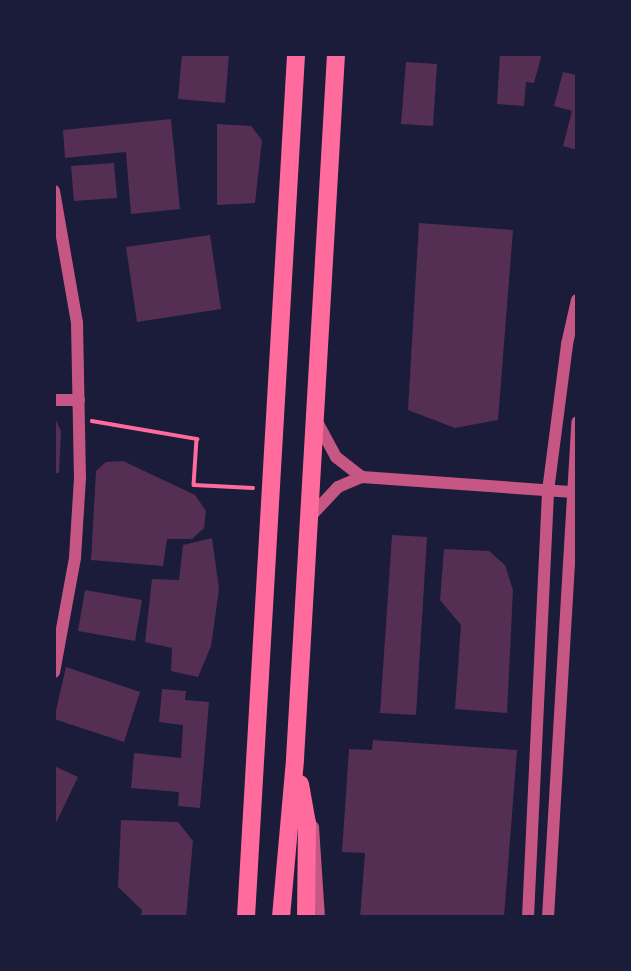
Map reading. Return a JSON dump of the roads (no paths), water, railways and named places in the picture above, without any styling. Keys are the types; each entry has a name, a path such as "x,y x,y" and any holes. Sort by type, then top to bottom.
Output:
{"highway":[{"path":"246,917 296,54"},
{"path":"281,917 295,759 336,54"},
{"path":"295,759 307,823 311,915"}],"street":[{"path":"54,191 77,323 79,400 75,558 54,672"},
{"path":"528,917 548,491 566,344 577,300"},
{"path":"54,400 79,400"},
{"path":"314,416 337,457 362,477"},
{"path":"548,917 569,492 577,422"},
{"path":"308,519 338,487 362,477 569,492"}]}
